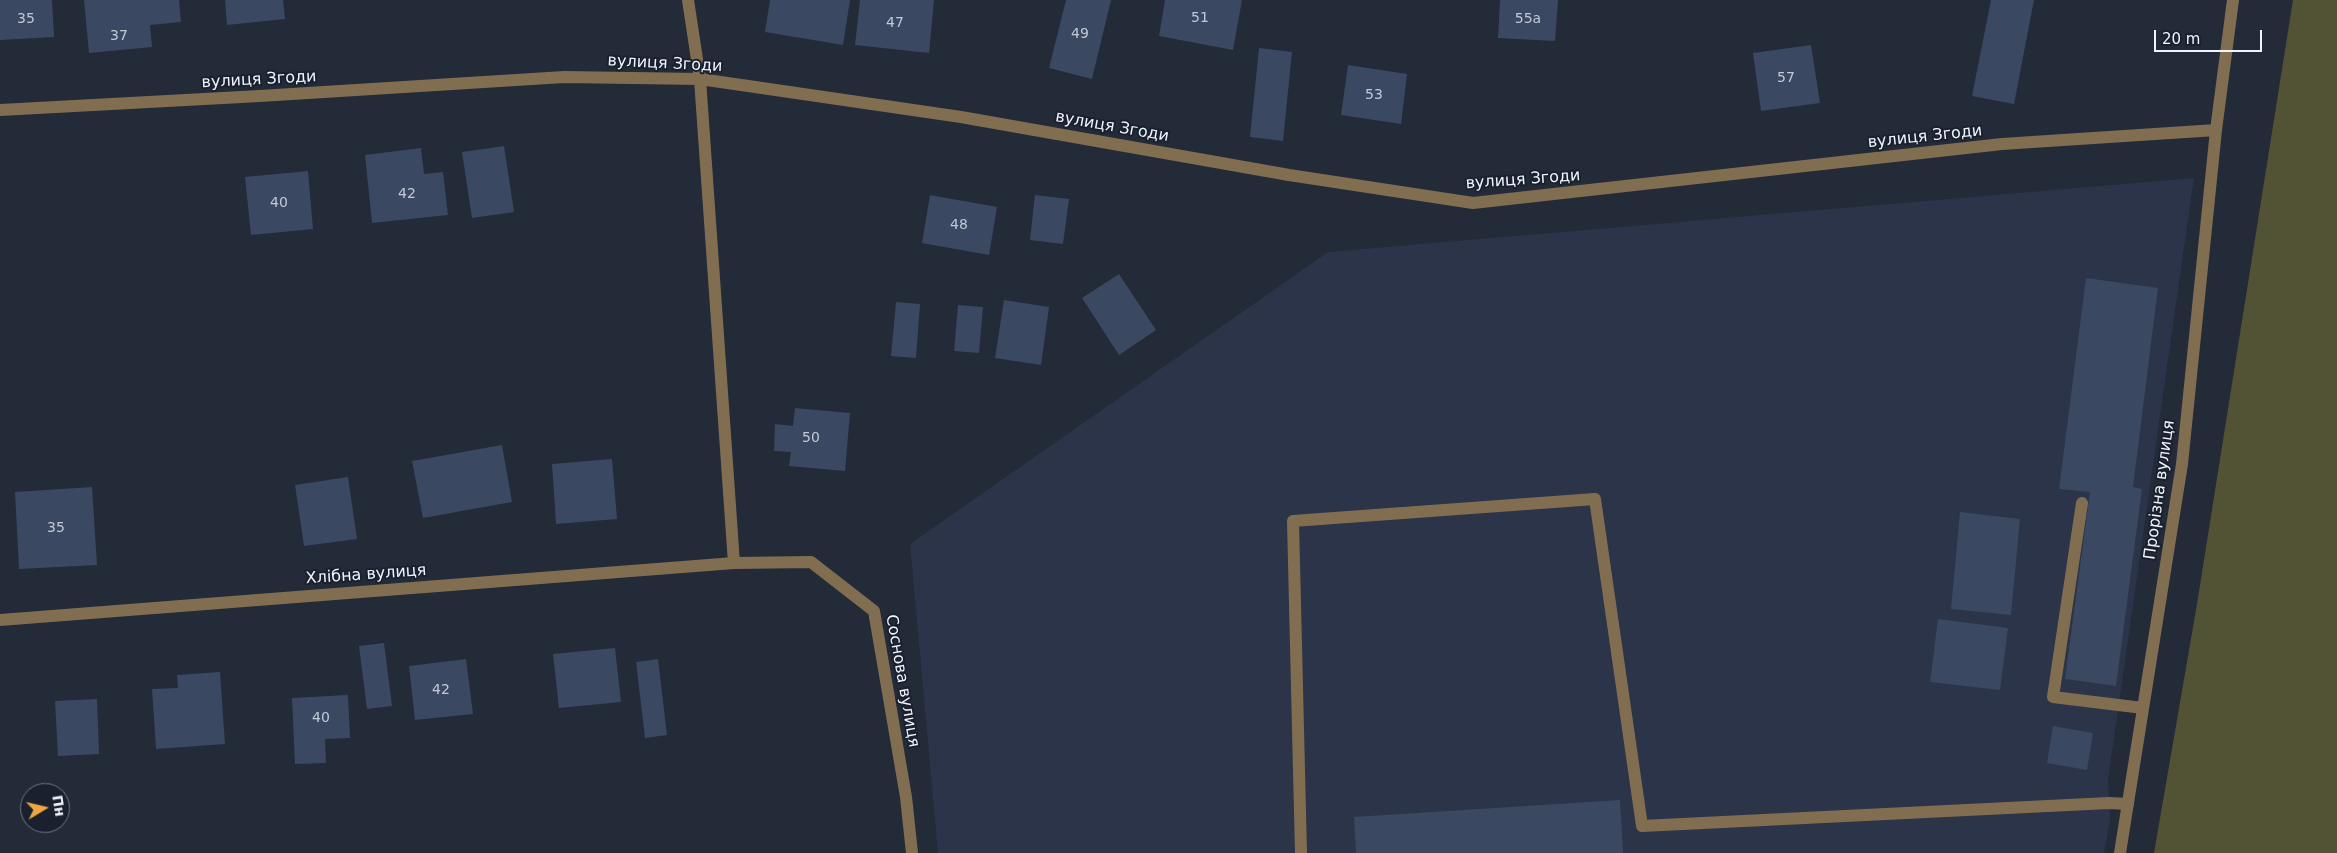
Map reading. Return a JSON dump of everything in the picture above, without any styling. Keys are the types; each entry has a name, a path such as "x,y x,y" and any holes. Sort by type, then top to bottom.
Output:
{"street":[{"path":"688,0 700,79 734,563"},
{"name":"Прорізна вулиця","path":"2120,853 2182,464 2216,130 2233,0"},
{"name":"вулиця Згоди","path":"0,110 564,77 700,79 961,117 1289,175 1473,203 2002,144 2216,130"},
{"path":"1301,853 1293,522 1595,499 1642,826 2109,803 2128,804"},
{"path":"2082,502 2053,697 2143,708"},
{"name":"Соснова вулиця","path":"734,563 810,562 874,611 906,797 912,853"},
{"name":"Хлібна вулиця","path":"0,620 734,563"}],"shaded area":[{"path":"2194,178 2108,780 2110,821 2104,853 938,853 910,544 1328,252"}],"green space":[{"path":"2293,0 2337,0 2337,853 2154,853 2197,604"}],"building":[{"path":"0,0 52,0 54,37 0,40"},
{"path":"84,0 179,0 181,22 150,25 152,47 89,53"},
{"path":"225,0 283,0 285,19 227,25"},
{"path":"770,0 850,0 843,45 765,32"},
{"path":"860,0 934,0 929,53 855,45"},
{"path":"1066,0 1111,0 1092,79 1049,68"},
{"path":"1165,0 1242,0 1233,50 1159,36"},
{"path":"1500,0 1558,0 1555,41 1498,38"},
{"path":"1991,0 2034,0 2014,104 1972,96"},
{"path":"1811,45 1820,103 1761,111 1753,53"},
{"path":"1259,48 1292,52 1283,141 1250,137"},
{"path":"1348,65 1407,74 1401,124 1341,115"},
{"path":"504,146 514,212 472,218 462,152"},
{"path":"421,148 424,174 443,172 448,215 372,223 365,155"},
{"path":"308,171 313,229 251,235 245,177"},
{"path":"930,195 997,207 989,255 922,243"},
{"path":"1035,195 1069,199 1063,244 1030,240"},
{"path":"1119,274 1156,330 1119,355 1082,298"},
{"path":"2086,278 2158,288 2133,487 2142,489 2116,686 2065,679 2090,492 2059,489"},
{"path":"1004,300 1049,307 1041,365 995,358"},
{"path":"896,302 920,304 916,358 891,356"},
{"path":"958,305 983,307 979,353 954,351"},
{"path":"795,408 850,413 845,471 789,466 791,452 774,451 775,424 793,426"},
{"path":"502,445 512,502 423,518 412,461"},
{"path":"612,459 617,519 556,524 552,464"},
{"path":"348,477 357,539 304,546 295,485"},
{"path":"92,487 97,565 19,569 15,492"},
{"path":"1960,512 2020,519 2011,615 1951,609"},
{"path":"1938,619 2008,628 2000,690 1930,682"},
{"path":"384,643 392,706 367,709 359,646"},
{"path":"615,648 621,702 559,708 553,654"},
{"path":"466,659 473,714 415,720 409,666"},
{"path":"658,659 667,735 645,738 636,662"},
{"path":"220,672 225,744 156,749 152,689 178,688 177,675"},
{"path":"348,695 350,738 325,739 326,763 295,764 292,698"},
{"path":"97,699 99,754 58,756 55,701"},
{"path":"2053,726 2093,733 2087,770 2047,763"},
{"path":"1620,800 1623,853 1356,853 1354,817"}]}
